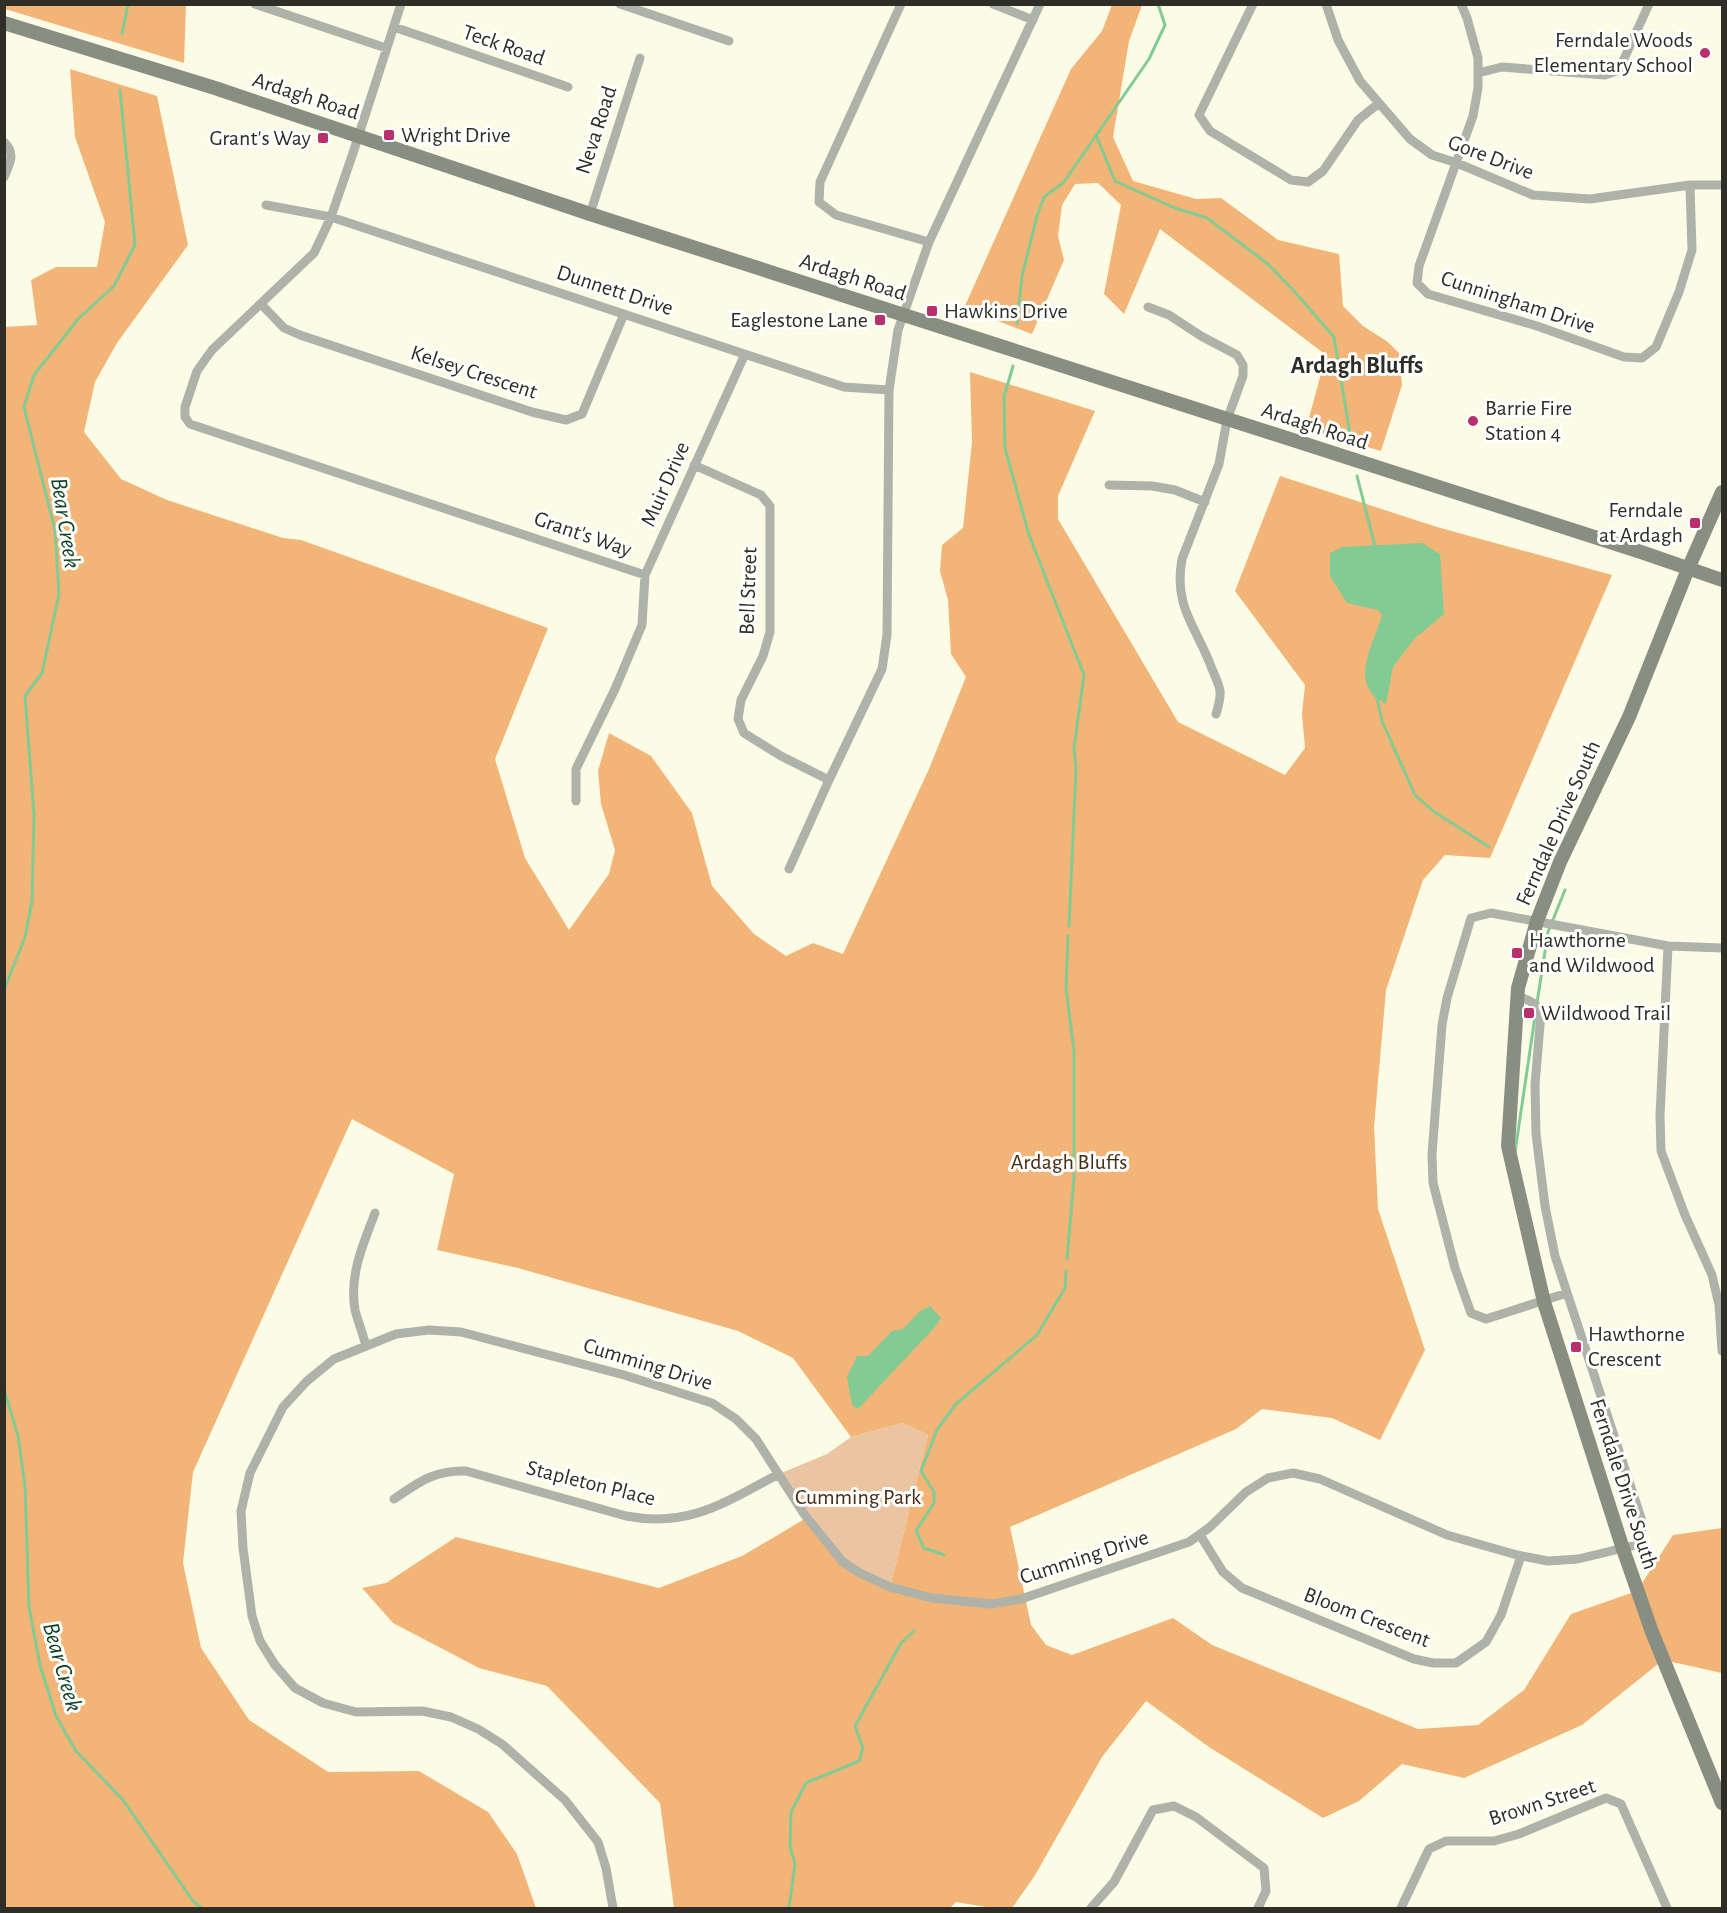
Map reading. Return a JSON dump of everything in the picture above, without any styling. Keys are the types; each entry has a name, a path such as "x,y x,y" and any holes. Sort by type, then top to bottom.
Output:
{"street":[{"path":"255,4 386,48"},
{"path":"358,136 401,4"},
{"path":"620,4 729,41"},
{"path":"901,4 820,182 819,202 836,215 929,242"},
{"path":"993,4 1033,20"},
{"path":"789,869 882,669 887,634 889,390 898,330 929,242 1040,4"},
{"path":"1253,4 1199,115 1210,131 1291,180 1308,182 1323,171 1358,120 1379,103"},
{"name":"Gore Drive","path":"1326,4 1338,40 1360,81 1410,139 1432,155 1533,195 1590,199 1690,185 1722,185"},
{"name":"Cunningham Drive","path":"1461,4 1478,58 1478,88 1473,116 1419,266 1417,283 1428,294 1537,326 1624,357 1642,358 1656,347 1680,292 1692,250 1690,185"},
{"path":"1478,73 1502,67 1605,75 1619,70 1649,4"},
{"name":"Ardagh Road","path":"4,23 215,88 590,214 1722,580"},
{"name":"Teck Road","path":"394,27 568,87"},
{"name":"Neva Road","path":"590,214 640,58"},
{"name":"Grant's Way","path":"358,136 331,217 314,253 212,350 197,371 185,407 185,417 190,424 645,575"},
{"path":"4,142 12,152 12,158 4,177"},
{"name":"Dunnett Drive","path":"266,205 331,217 844,387 889,390"},
{"name":"Kelsey Crescent","path":"261,304 285,328 300,335 532,412 566,420 582,414 624,314"},
{"path":"1148,307 1168,315 1241,359 1243,365 1243,376 1227,420 1219,464 1182,560 1179,588 1185,611 1208,656 1220,692 1216,714"},
{"name":"Muir Drive","path":"576,801 576,769 615,689 642,625 645,575 745,354"},
{"name":"Bell Street","path":"694,465 761,495 770,506 770,632 763,656 741,700 738,719 744,733 781,756 829,780"},
{"path":"1109,485 1152,486 1175,490 1205,501"},
{"name":"Ferndale Drive South","path":"1722,492 1688,569 1629,717 1560,862 1537,921 1517,996 1508,1146 1544,1302 1623,1549 1652,1632 1722,1803"},
{"path":"1567,1293 1486,1319 1471,1313 1455,1268 1432,1183 1432,1154 1442,1024 1447,998 1470,918 1491,913 1668,946 1722,948"},
{"path":"1668,946 1660,1116 1661,1151 1685,1215 1712,1275 1719,1305 1722,1351"},
{"path":"1517,996 1539,1006 1542,1013 1535,1085 1538,1162 1555,1256 1641,1518 1641,1539 1636,1545 1623,1549"},
{"path":"366,1346 355,1310 354,1285 357,1259 375,1214"},
{"name":"Cumming Drive","path":"613,1908 606,1868 598,1842 565,1800 502,1744 478,1729 451,1718 422,1711 356,1712 322,1703 295,1688 275,1665 260,1641 252,1616 243,1548 241,1511 250,1473 283,1407 307,1381 334,1359 396,1334 429,1330 461,1332 624,1375 712,1403 736,1419 756,1439 804,1514 842,1561 858,1572 890,1587 932,1598 991,1604 1021,1599 1190,1542 1210,1527 1245,1492 1268,1478 1293,1473 1320,1479 1447,1535 1521,1556 1548,1561 1578,1559 1623,1549"},
{"name":"Stapleton Place","path":"394,1499 428,1477 453,1471 466,1471 626,1516 643,1520 674,1520 708,1511 779,1474"},
{"name":"Bloom Crescent","path":"1200,1535 1223,1572 1242,1588 1414,1659 1435,1663 1456,1663 1486,1642 1501,1615 1521,1556"},
{"name":"Brown Street","path":"1401,1908 1429,1849 1446,1841 1494,1841 1519,1834 1606,1798 1621,1804 1667,1908"},
{"path":"1091,1908 1114,1882 1153,1810 1174,1806 1196,1817 1264,1868 1266,1891 1258,1908"}],"green space":[{"path":"4,5 186,5 184,63 5,9"},
{"path":"1112,5 1142,5 1129,41 1113,137 1133,181 1196,199 1221,198 1278,240 1339,254 1343,306 1363,326 1388,342 1399,353 1402,385 1381,451 1306,429 1326,355 1160,229 1124,314 1104,294 1121,205 1098,183 1075,184 1062,205 1058,236 1064,260 1032,334 964,308 1071,69 1102,31"},
{"name":"Ardagh Bluffs","path":"70,69 157,96 188,245 117,343 95,382 84,432 121,479 167,500 283,538 301,540 548,628 495,759 525,858 569,930 609,874 615,850 601,804 598,771 609,733 651,756 692,813 712,886 754,934 786,956 813,943 843,954 929,769 966,677 951,654 948,600 940,571 942,545 963,528 972,442 970,372 1095,411 1058,496 1058,519 1178,722 1285,775 1305,748 1302,714 1305,685 1235,591 1280,476 1437,527 1612,575 1490,858 1445,855 1423,880 1386,990 1374,1127 1378,1209 1425,1350 1380,1440 1332,1418 1262,1409 1236,1429 1010,1527 1031,1625 1046,1645 1072,1655 1173,1618 1212,1645 1418,1729 1478,1725 1524,1690 1571,1614 1637,1591 1673,1535 1722,1528 1722,1673 1663,1660 1582,1725 1464,1778 1402,1764 1359,1801 1323,1818 1209,1747 1146,1701 1102,1757 1034,1877 1012,1908 992,1908 956,1902 950,1908 674,1908 660,1803 547,1686 479,1668 393,1623 362,1588 386,1583 456,1537 659,1588 742,1556 808,1517 842,1561 890,1587 928,1435 903,1423 851,1437 793,1358 738,1331 518,1268 437,1250 454,1174 352,1119 193,1472 183,1563 201,1648 249,1720 328,1772 419,1771 488,1812 517,1854 536,1908 5,1908 4,327 37,325 31,280 56,267 97,267 105,222 75,137"},
{"name":"Cumming Park","path":"903,1423 928,1435 890,1587 842,1561 779,1474 827,1454 851,1437"}],"shaded area":[{"path":"1422,543 1440,554 1444,614 1414,639 1393,667 1386,704 1374,696 1365,676 1369,652 1382,615 1378,610 1347,603 1330,576 1330,553 1342,547"},
{"path":"930,1306 941,1318 935,1327 858,1409 852,1405 847,1377 857,1356 868,1356 892,1331 903,1329 920,1311"}],"waterway":[{"name":"Bear Creek","path":"122,34 128,4"},
{"path":"1017,324 1022,276 1044,197 1064,182 1149,59 1165,25 1158,4"},
{"name":"Bear Creek","path":"4,990 25,937 32,901 34,815 25,696 42,673 59,594 55,530 24,407 34,375 79,318 114,286 135,245 120,90"},
{"path":"1096,135 1115,181 1175,208 1207,218 1268,264 1334,337 1352,446"},
{"path":"1013,366 1004,397 1005,448 1029,535 1084,675 1074,748 1076,769 1069,926"},
{"path":"1357,476 1375,546"},
{"path":"1377,699 1382,721 1415,795 1433,811 1489,847"},
{"path":"1537,1003 1548,932 1565,890"},
{"path":"1067,1259 1074,1178 1074,1051 1066,988 1068,936"},
{"path":"1515,1152 1536,1010"},
{"path":"944,1555 924,1548 916,1531 934,1503 934,1492 921,1471 937,1430 956,1404 1037,1335 1065,1288 1066,1271"},
{"name":"Bear Creek","path":"4,1389 18,1436 25,1486 29,1607 40,1665 56,1716 76,1751 123,1800 193,1901 201,1908"},
{"path":"789,1908 795,1864 790,1846 791,1812 806,1783 859,1761 863,1748 855,1726 901,1643 914,1631"}],"place":[{"name":"Ferndale Woods Elementary School","path":"1705,53"},
{"name":"Wright Drive","path":"389,135"},
{"name":"Grant's Way","path":"323,138"},
{"name":"Hawkins Drive","path":"932,311"},
{"name":"Eaglestone Lane","path":"880,320"},
{"name":"Barrie Fire Station 4","path":"1473,421"},
{"name":"Ferndale at Ardagh","path":"1695,523"},
{"name":"Hawthorne and Wildwood","path":"1517,953"},
{"name":"Wildwood Trail","path":"1529,1013"},
{"name":"Hawthorne Crescent","path":"1576,1347"}],"district":[{"name":"Ardagh Bluffs","path":"1357,366"}]}
